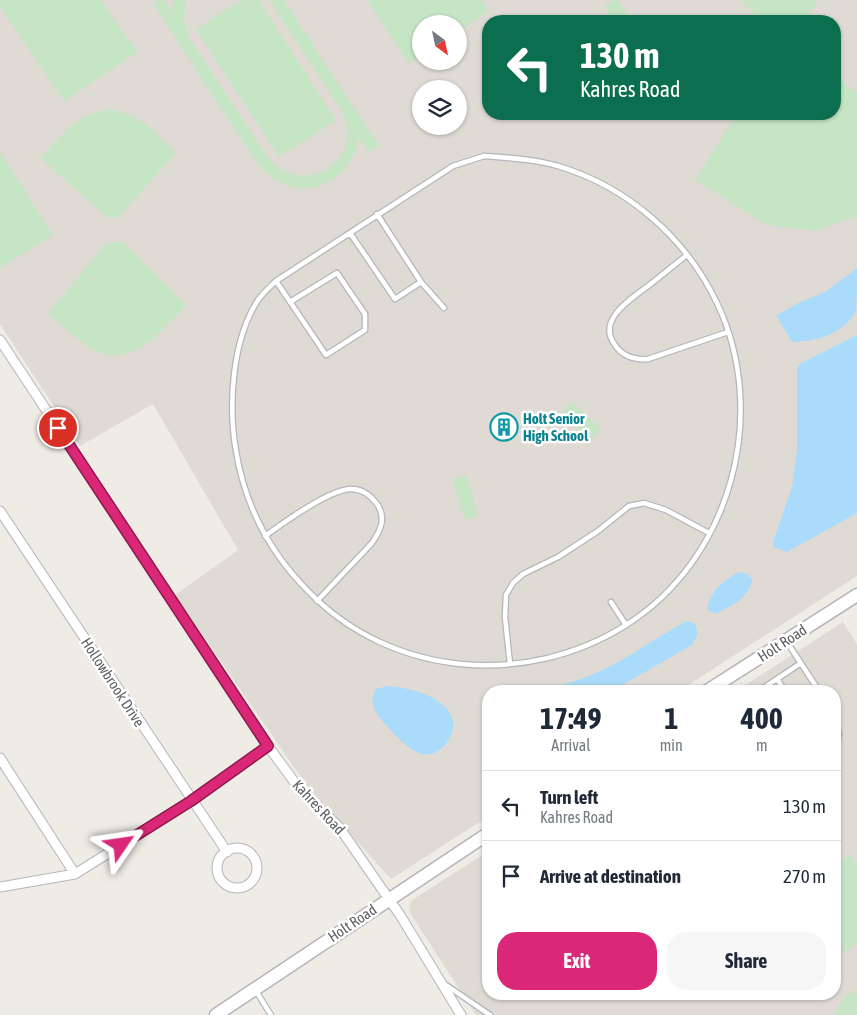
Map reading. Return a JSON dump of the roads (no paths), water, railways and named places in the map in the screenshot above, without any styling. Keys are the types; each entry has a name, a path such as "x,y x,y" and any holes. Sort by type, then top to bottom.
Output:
{"main road":[{"name":"Holt Road","path":"716,685 857,594"},
{"name":"Holt Road","path":"216,1015 482,838"}],"street":[{"name":"Kahres Road","path":"0,340 268,746 301,791 339,827 389,898 461,1015"},
{"name":"Hollowbrook Drive","path":"0,511 191,801 227,852"},
{"path":"0,887 75,874 191,801 268,746"},
{"path":"0,758 75,874"},
{"path":"242,849 249,852 256,861 256,873 246,886 234,888 224,883 220,878 218,865 227,852 242,849"}],"lane":[{"path":"484,156 520,159 557,166 604,185 642,209 668,231 710,288 728,332 736,360 741,399 740,439 725,504 692,561 669,588 626,625 569,652 510,664 481,666 456,664 420,657 352,630 317,601 293,577 265,536 252,512 240,478 232,422 232,397 240,346 250,316 259,299 276,281 377,214 453,166 484,156"},
{"path":"377,214 421,282 444,308"},
{"path":"350,233 395,299 421,282"},
{"path":"687,255 621,306 611,325 613,343 626,356 648,359 728,332"},
{"path":"276,281 290,302 326,355 365,330 366,314 337,273 290,302"},
{"path":"265,536 286,520 340,491 352,489 362,491 372,497 380,508 382,520 379,532 372,543 317,601"},
{"path":"510,664 505,616 506,595 513,583 523,574 558,558 598,531 629,506 644,503 666,510 709,533"},
{"path":"611,602 626,625"},
{"path":"785,640 815,685"},
{"path":"768,685 800,664"},
{"path":"777,679 781,685"},
{"path":"441,984 490,1015"},
{"path":"255,989 271,1015"}],"water":[{"path":"857,268 856,311 851,319 837,331 828,335 801,342 792,342 776,316 798,303 825,292"},
{"path":"857,335 857,513 787,552 773,547 773,541 792,487 797,450 797,368 801,363"},
{"path":"738,572 747,574 752,579 751,585 744,596 733,605 715,614 707,610 714,592 727,579"},
{"path":"687,621 695,624 698,634 692,645 622,685 559,685 600,671"},
{"path":"387,686 423,693 440,702 446,708 451,715 453,730 446,744 440,750 434,753 419,753 404,744 384,723 375,711 373,698 376,689"}],"place":[{"name":"Holt Senior High School","path":"504,427"}]}
